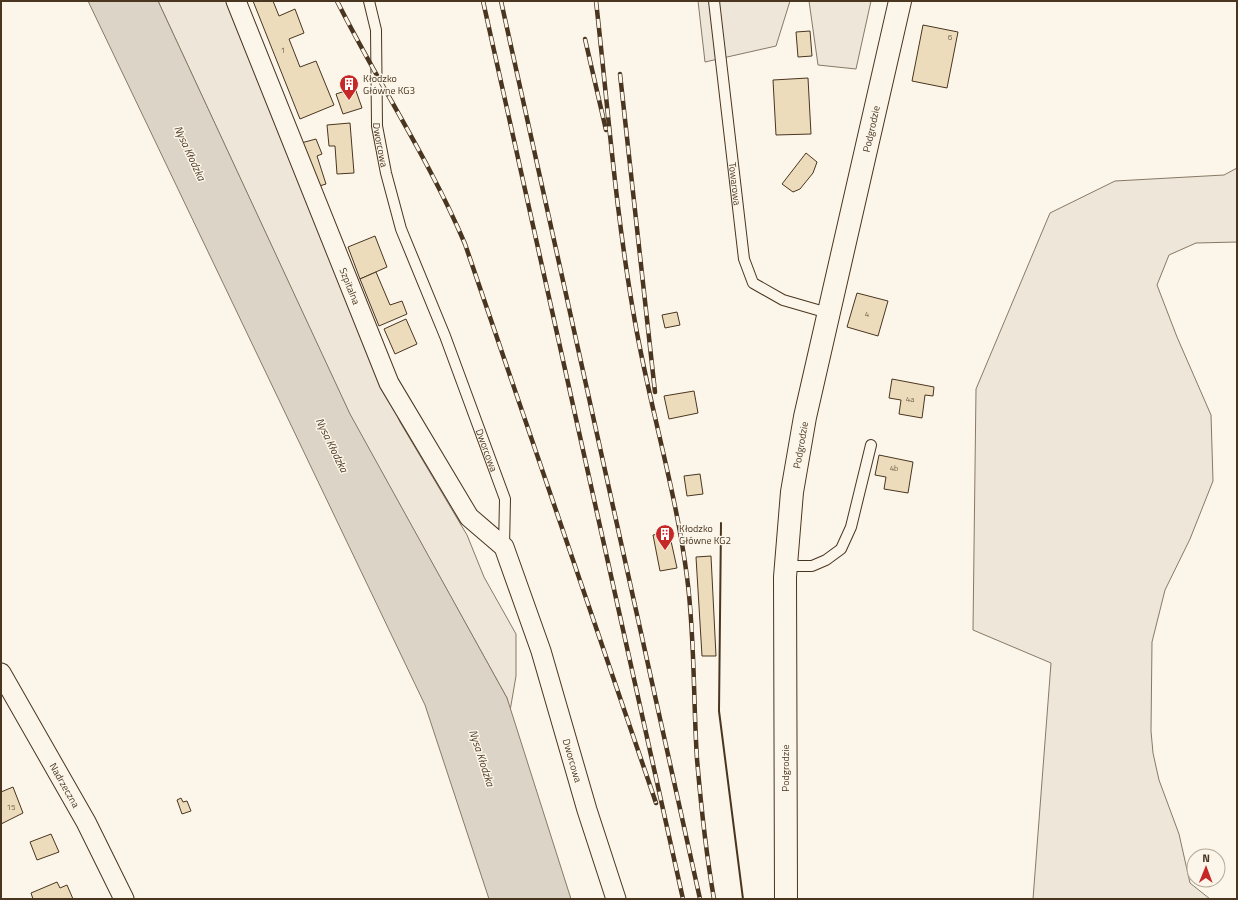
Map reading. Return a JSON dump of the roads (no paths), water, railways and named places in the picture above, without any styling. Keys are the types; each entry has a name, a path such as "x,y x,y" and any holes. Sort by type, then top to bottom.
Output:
{"main road":[{"name":"Podgrodzie","path":"786,899 784,688 786,566 789,514 795,468 828,313 900,1"}],"street":[{"name":"Szpitalna","path":"236,1 389,383 468,517 504,547"},
{"name":"Dworcowa","path":"504,547 541,651 587,810 616,899"},
{"name":"Nadrzeczna","path":"1,672 86,822 124,899"}],"lane":[{"name":"Dworcowa","path":"369,1 376,30 377,126 386,173 401,229 445,336 505,500 504,547"},
{"name":"Towarowa","path":"714,1 744,259 753,283 783,300 828,313"},
{"path":"786,566 812,566 826,560 841,549 850,527 871,444"}],"water":[{"name":"Nysa Kłodzka","path":"88,1 158,1 350,414 507,698 571,899 489,899 425,705"}],"railway":[{"path":"337,1 436,182 465,244 656,803"},
{"path":"483,1 683,899"},
{"path":"501,1 700,899"},
{"path":"596,1 617,202 628,282 641,354 670,481 687,577 693,645 697,759 704,829 714,899"},
{"path":"585,39 606,130"},
{"path":"620,74 655,392"}],"place":[{"name":"Kłodzko Główne KG3","path":"349,101"},
{"name":"Kłodzko Główne KG2","path":"665,551"}]}
